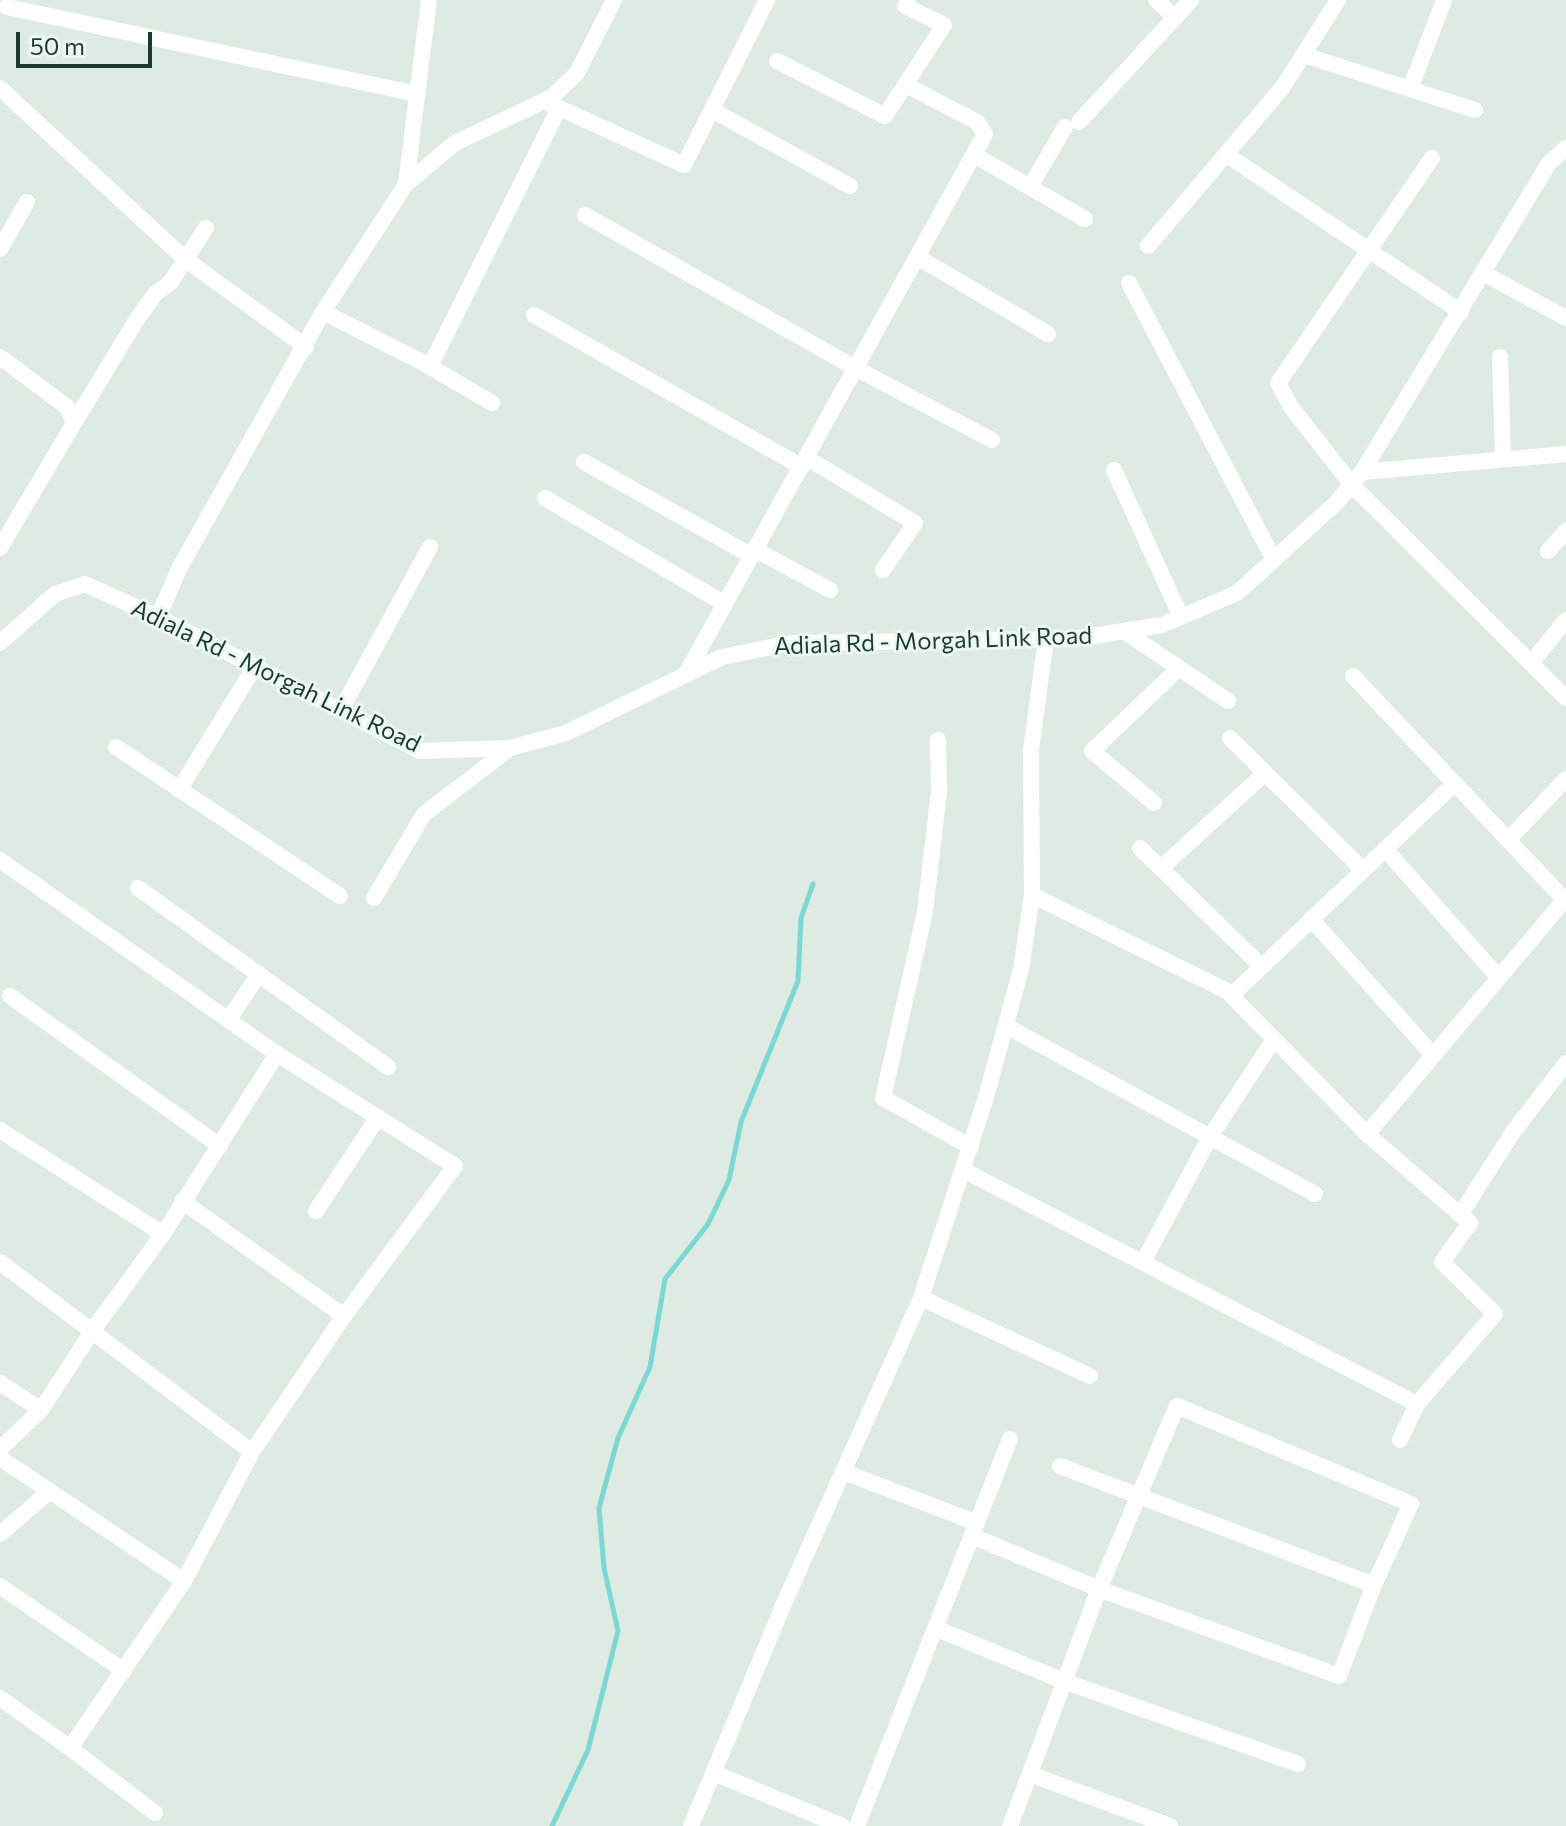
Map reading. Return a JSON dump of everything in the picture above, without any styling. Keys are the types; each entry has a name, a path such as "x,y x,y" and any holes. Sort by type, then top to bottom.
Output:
{"street":[{"path":"406,184 429,0"},
{"path":"430,366 551,105 577,73 614,0"},
{"path":"158,617 180,567 323,312 406,184 455,143 551,105 684,165 767,0"},
{"path":"777,61 885,116 944,25 905,6 908,0"},
{"path":"1156,0 1175,18"},
{"path":"1030,187 1072,124 1191,0"},
{"path":"1148,246 1227,155 1304,55 1338,0"},
{"path":"1410,89 1444,0"},
{"path":"7,7 417,94"},
{"path":"1304,55 1475,110"},
{"path":"686,674 976,156 985,134 977,122 906,85"},
{"path":"0,88 185,259 306,347"},
{"path":"712,110 850,186"},
{"name":"Adiala Rd - Morgah Link Road","path":"0,643 55,594 85,584 158,617 420,751 510,748 566,733 722,657 791,643 1046,639 1162,625 1237,593 1357,479 1549,163 1566,148"},
{"path":"1227,155 1461,312"},
{"path":"976,156 1085,219"},
{"path":"1432,158 1371,252 1278,383 1291,407 1566,698"},
{"path":"0,249 27,202"},
{"path":"585,215 857,369 992,440"},
{"path":"0,548 137,319 156,293 170,283 206,228"},
{"path":"919,258 1048,334"},
{"path":"1483,273 1566,318"},
{"path":"1129,283 1274,560"},
{"path":"323,312 430,366 492,403"},
{"path":"534,315 915,523 883,570"},
{"path":"0,357 67,407 74,423"},
{"path":"1500,357 1503,459"},
{"path":"1357,479 1503,459 1566,454"},
{"path":"584,462 830,590"},
{"path":"1114,470 1181,617"},
{"path":"545,498 725,604"},
{"path":"1548,551 1566,531"},
{"path":"341,710 430,547"},
{"path":"1531,663 1566,620"},
{"path":"1124,631 1228,701"},
{"path":"691,1826 785,1601 921,1298 971,1147 1021,969 1032,895 1031,750 1046,639"},
{"path":"179,790 255,666"},
{"path":"1154,803 1092,751 1179,668"},
{"path":"1353,676 1559,891 1562,903 1367,1134"},
{"path":"1230,738 1363,870"},
{"path":"938,740 939,791 925,912 883,1098 971,1147"},
{"path":"116,747 340,896"},
{"path":"374,898 424,814 510,748"},
{"path":"1161,868 1264,774"},
{"path":"1509,839 1566,779"},
{"path":"1232,995 1455,783"},
{"path":"1140,848 1261,966"},
{"path":"1385,849 1499,978"},
{"path":"0,860 277,1054 455,1166 344,1316 252,1452 184,1581 70,1748"},
{"path":"138,888 388,1067"},
{"path":"1032,895 1232,995 1367,1134 1470,1223 1442,1262 1495,1314 1417,1404 1400,1440"},
{"path":"1311,919 1433,1055"},
{"path":"229,1019 259,974"},
{"path":"10,996 220,1146"},
{"path":"1006,1026 1315,1194"},
{"path":"1143,1262 1210,1137 1274,1039"},
{"path":"0,1449 41,1410 93,1330 163,1234 277,1054"},
{"path":"1460,1215 1513,1132 1566,1063"},
{"path":"316,1211 378,1117"},
{"path":"0,1130 163,1234"},
{"path":"963,1170 1417,1404"},
{"path":"182,1201 344,1316"},
{"path":"0,1262 252,1452"},
{"path":"921,1298 1090,1376"},
{"path":"0,1383 41,1410"},
{"path":"844,1472 974,1529 1099,1589 1339,1676 1374,1585 1411,1504 1177,1406 1136,1496 1099,1589 1010,1826"},
{"path":"857,1826 1010,1439"},
{"path":"0,1458 184,1581"},
{"path":"1060,1466 1374,1585"},
{"path":"0,1534 50,1491"},
{"path":"0,1586 124,1671"},
{"path":"935,1628 1066,1682 1298,1764"},
{"path":"0,1698 155,1813"},
{"path":"714,1773 842,1826"},
{"path":"1030,1774 1170,1826"}],"waterway":[{"path":"552,1826 588,1750 618,1631 604,1568 599,1508 618,1438 650,1367 665,1279 708,1224 729,1180 741,1122 798,981 801,918 813,884"}]}
